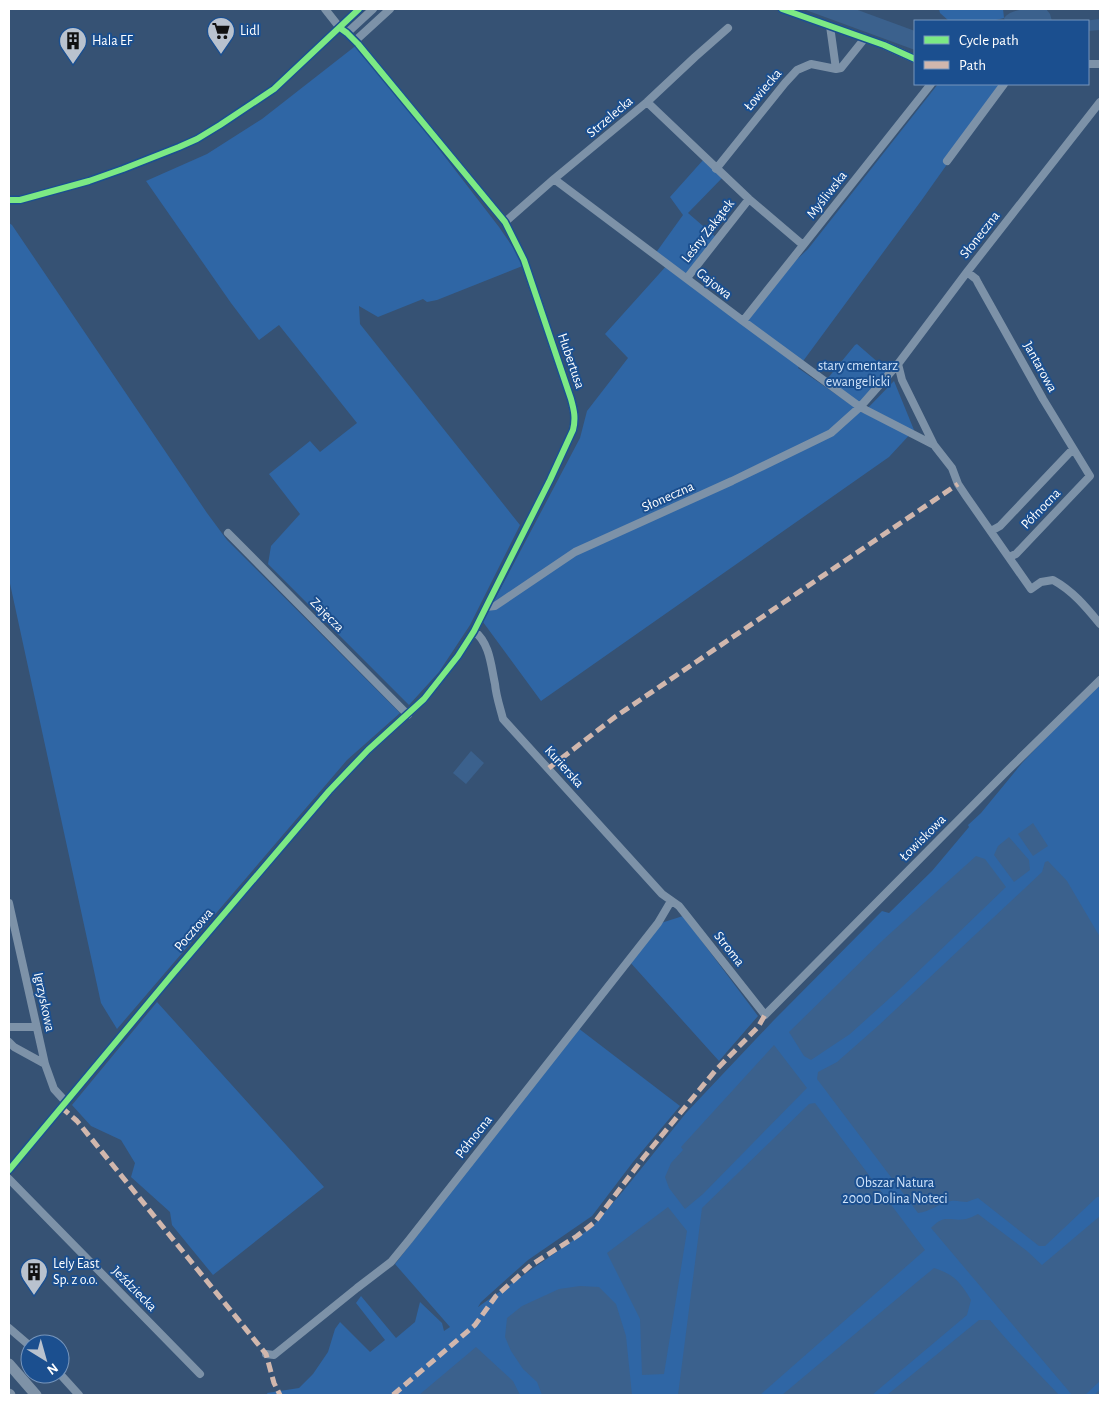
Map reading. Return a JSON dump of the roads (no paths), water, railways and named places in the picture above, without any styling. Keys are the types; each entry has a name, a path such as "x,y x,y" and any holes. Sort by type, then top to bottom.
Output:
{"highway":[{"path":"9,1364 36,1395"}],"street":[{"name":"Hubertusa","path":"325,9 340,28 355,41 505,222 524,260 575,414 575,422 562,456 474,631 443,676 408,715"},
{"path":"348,33 373,9"},
{"path":"355,41 390,9"},
{"path":"782,9 884,45 914,59"},
{"path":"830,26 836,69 841,68 865,38"},
{"name":"Strzelecka","path":"505,222 647,102 694,57 728,28"},
{"name":"Łowiecka","path":"716,168 796,70 811,64 836,69"},
{"name":"Myśliwska","path":"743,321 930,85"},
{"path":"947,161 1003,85"},
{"path":"647,102 749,199 803,246"},
{"name":"Słoneczna","path":"486,607 495,606 575,552 732,481 831,432 860,407 898,364 967,272 1100,102"},
{"name":"Gajowa","path":"554,179 860,407"},
{"name":"Leśny Zakątek","path":"687,278 749,199"},
{"name":"Jantarowa","path":"967,272 978,283 1043,399 1090,476"},
{"path":"898,364 902,380 934,445 952,468 958,484 1031,589 1041,582 1053,580 1074,594 1100,624"},
{"path":"860,407 934,445"},
{"path":"990,531 1000,526 1073,449"},
{"name":"Północna","path":"1009,557 1016,554 1090,476"},
{"name":"Zajęcza","path":"228,533 408,715"},
{"name":"Kurierska","path":"474,631 479,635 488,650 494,685 504,719 662,894 671,901"},
{"name":"Łowiskowa","path":"765,1015 1100,680"},
{"name":"Pocztowa","path":"9,1170 65,1101 330,791 368,750 408,715"},
{"name":"Północna","path":"266,1354 274,1355 391,1262 658,923 671,901"},
{"name":"Stroma","path":"671,901 679,906 765,1015"},
{"name":"Igrzyskowa","path":"9,903 45,1064 54,1088 65,1101"},
{"path":"9,1027 36,1028"},
{"path":"9,1042 14,1047 45,1064"},
{"name":"Jeździecka","path":"9,1179 200,1374"},
{"path":"9,1328 20,1337"},
{"path":"69,1384 79,1395"}],"waterway":[{"path":"1096,1395 1100,1391"}],"place":[{"name":"Lidl","path":"221,55"},
{"name":"Hala EF","path":"73,65"},
{"name":"Lely East Sp. z o.o.","path":"34,1296"}],"park label":[{"name":"stary cmentarz ewangelicki","path":"858,374"},
{"name":"Obszar Natura 2000 Dolina Noteci","path":"895,1192"}]}
